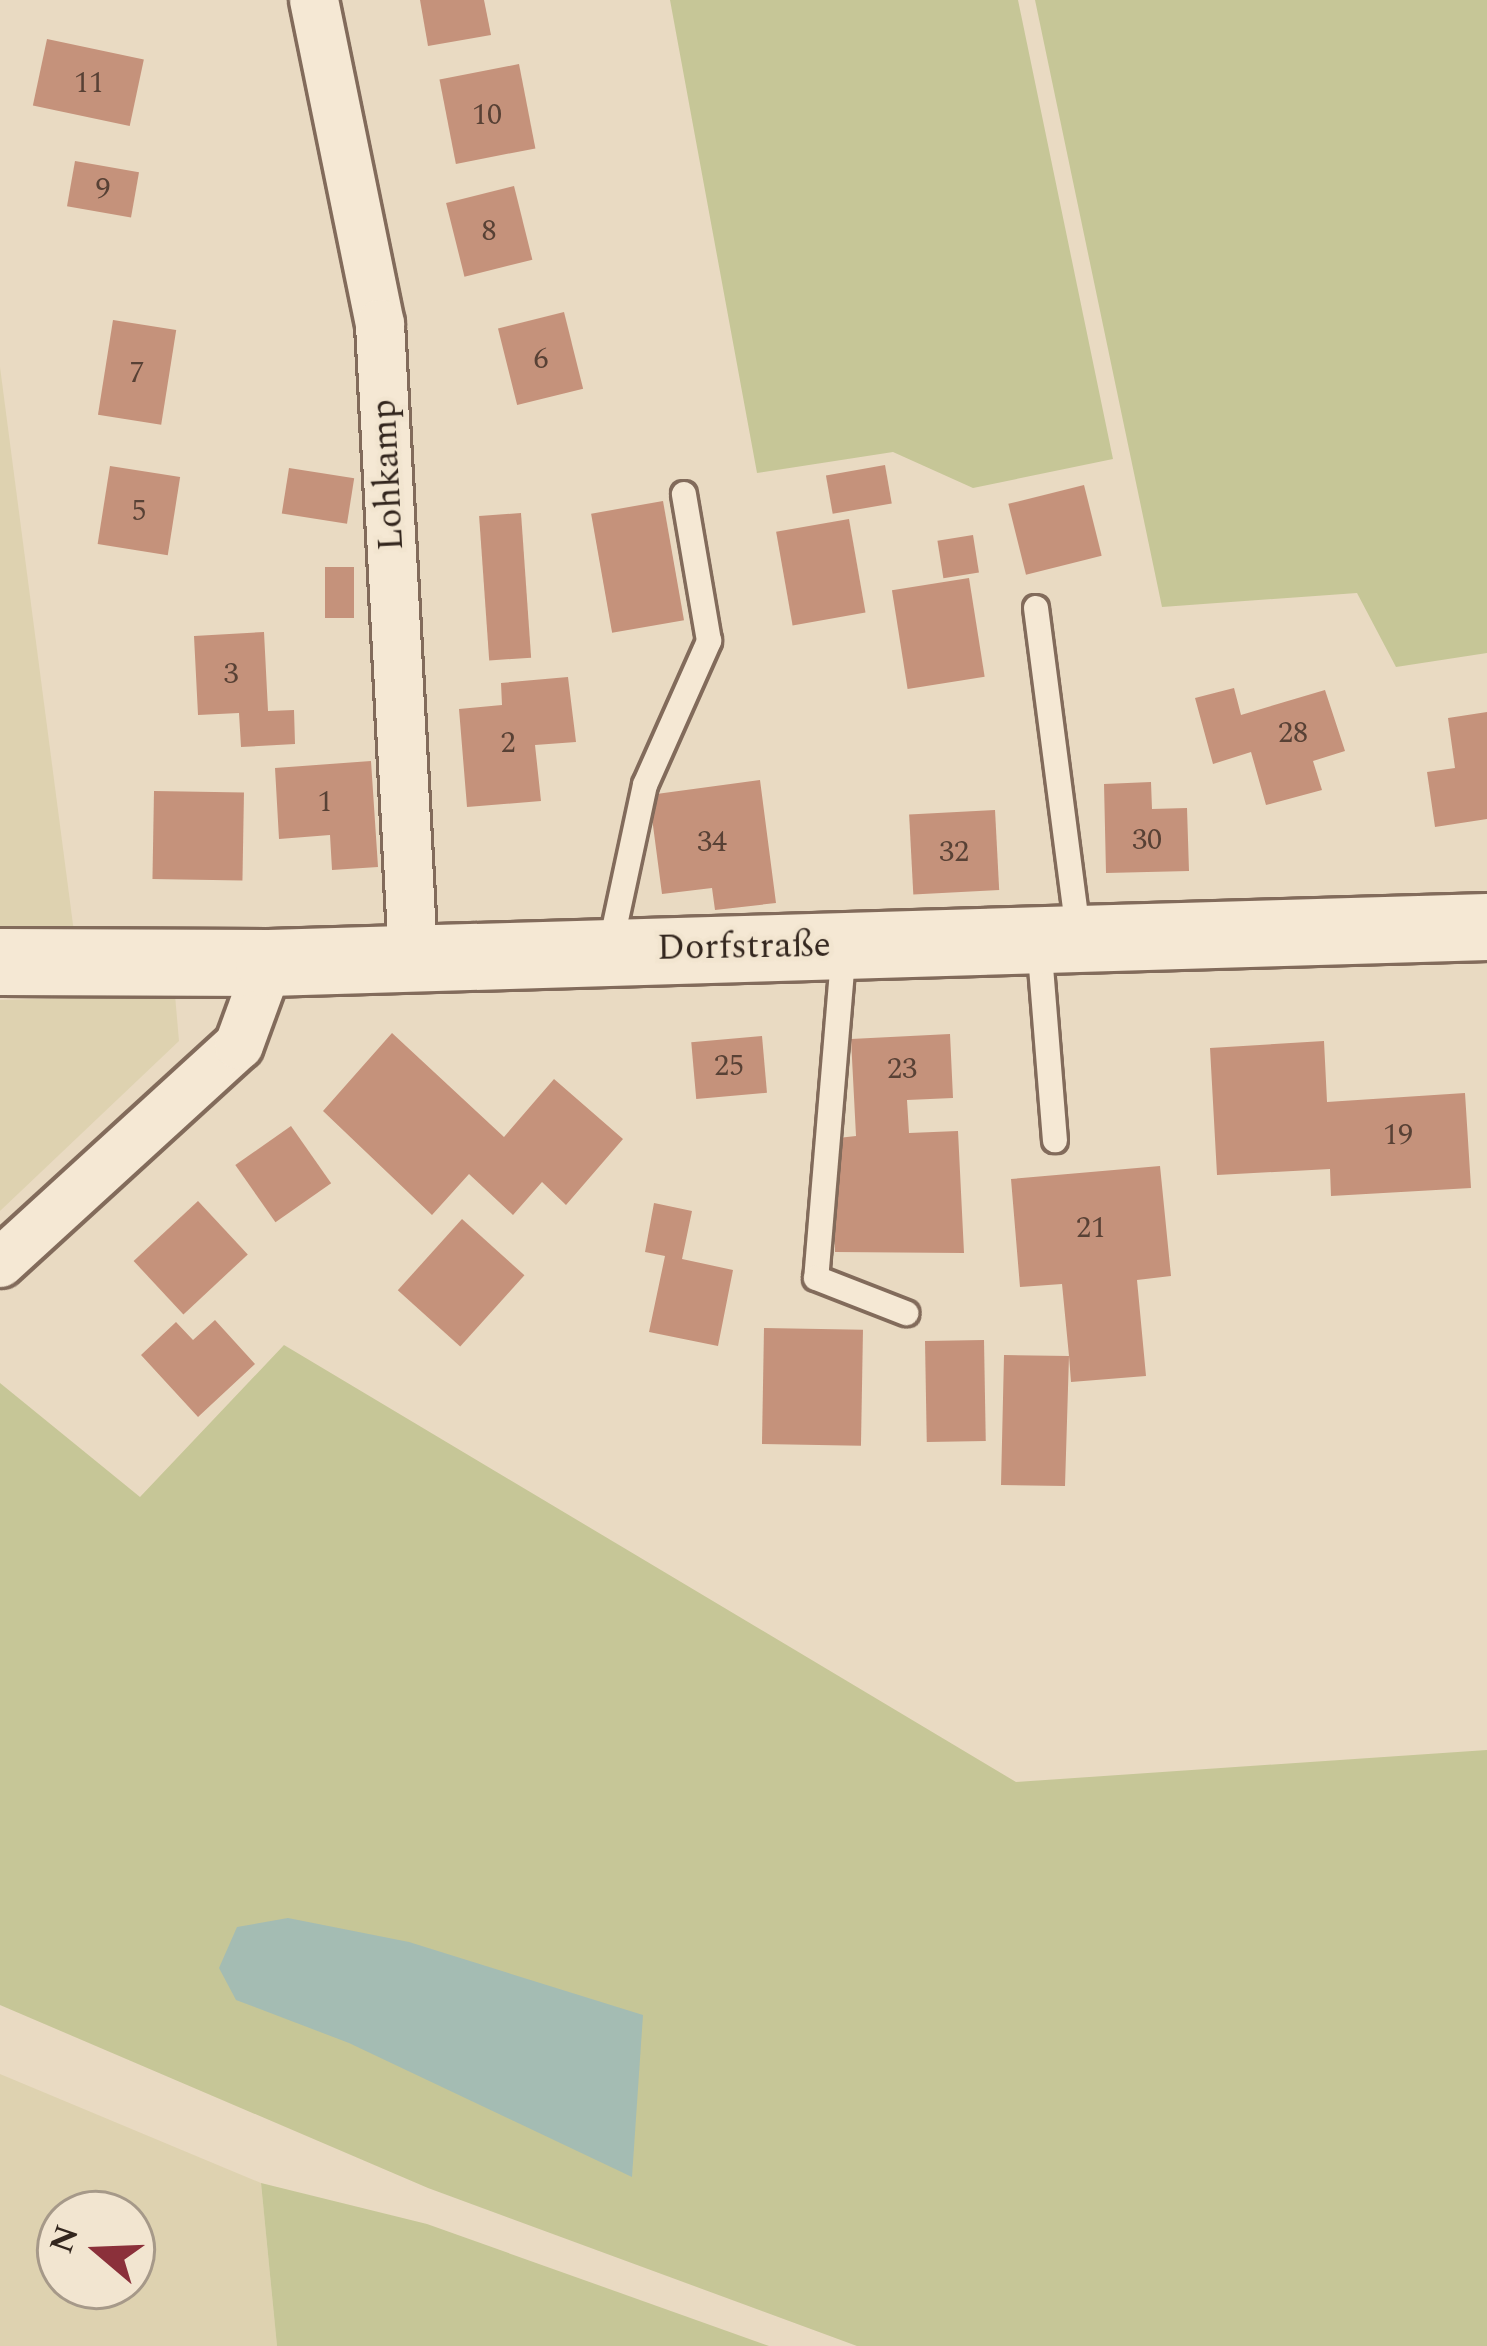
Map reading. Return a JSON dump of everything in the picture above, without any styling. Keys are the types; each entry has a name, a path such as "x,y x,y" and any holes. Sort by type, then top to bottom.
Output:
{"street":[{"name":"Lohkamp","path":"314,0 380,324 413,955"},
{"name":"Dorfstraße","path":"0,962 269,963 413,955 1487,927"},
{"path":"0,1263 239,1045 269,963"}],"lane":[{"path":"610,951 645,785 709,640 684,494"},
{"path":"1036,608 1059,939 1055,1140"},
{"path":"844,945 816,1278 906,1313"}],"shaded area":[{"path":"0,367 75,940 0,940"},
{"path":"175,995 179,1041 0,1211 0,1000"},
{"path":"288,1918 409,1942 643,2015 632,2177 349,2043 236,2000 219,1968 237,1927"},
{"path":"0,2074 261,2183 277,2346 0,2346"}],"green space":[{"path":"670,0 1018,0 1113,459 973,488 893,452 757,473"},
{"path":"1035,0 1487,0 1487,653 1396,667 1357,593 1162,607"},
{"path":"284,1345 1016,1782 1487,1750 1487,2346 857,2346 428,2188 0,2005 0,1383 140,1497"},
{"path":"261,2183 427,2224 769,2346 277,2346"}],"building":[{"path":"420,0 484,0 491,35 428,46"},
{"path":"47,39 144,60 130,126 33,106"},
{"path":"519,64 535,148 456,164 439,79"},
{"path":"75,161 139,172 131,218 67,206"},
{"path":"514,186 532,260 464,277 446,203"},
{"path":"564,312 583,389 517,405 498,328"},
{"path":"113,320 176,330 161,425 98,415"},
{"path":"885,465 892,503 833,514 826,475"},
{"path":"110,466 180,477 168,555 98,544"},
{"path":"289,468 354,478 347,524 282,513"},
{"path":"1084,485 1102,556 1026,575 1008,504"},
{"path":"663,501 684,620 612,633 591,514"},
{"path":"521,513 531,658 489,661 479,516"},
{"path":"849,519 865,613 793,625 776,532"},
{"path":"973,535 979,573 943,578 937,541"},
{"path":"325,567 354,567 354,618 325,618"},
{"path":"969,578 985,677 908,689 892,590"},
{"path":"264,632 268,711 294,710 295,744 241,747 239,713 198,715 194,636"},
{"path":"568,677 576,742 535,745 541,801 467,807 459,709 502,705 501,683"},
{"path":"1234,688 1241,715 1325,690 1345,751 1313,761 1322,790 1266,805 1251,752 1213,764 1195,698"},
{"path":"1487,712 1487,819 1435,827 1427,772 1455,768 1448,718"},
{"path":"371,761 378,867 332,870 330,835 279,839 275,768"},
{"path":"760,780 776,903 715,910 712,888 662,894 649,795"},
{"path":"1151,782 1152,809 1187,808 1189,871 1106,873 1104,784"},
{"path":"154,791 244,793 242,881 152,879"},
{"path":"995,810 999,890 913,894 909,815"},
{"path":"392,1033 504,1137 554,1079 623,1139 566,1205 542,1182 513,1215 469,1174 432,1215 323,1111"},
{"path":"950,1034 953,1098 907,1100 909,1133 958,1131 964,1253 835,1252 829,1139 856,1136 851,1039"},
{"path":"762,1036 767,1093 696,1099 691,1042"},
{"path":"1324,1041 1327,1102 1465,1093 1471,1188 1331,1196 1330,1169 1217,1175 1210,1048"},
{"path":"291,1126 331,1183 275,1222 235,1165"},
{"path":"1160,1166 1171,1276 1137,1280 1146,1376 1071,1382 1062,1284 1020,1287 1011,1179"},
{"path":"198,1201 248,1254 183,1314 134,1261"},
{"path":"654,1203 692,1211 682,1259 733,1270 718,1346 649,1332 665,1256 645,1252"},
{"path":"462,1219 524,1275 460,1347 398,1290"},
{"path":"215,1320 255,1364 198,1417 141,1355 176,1322 193,1340"},
{"path":"764,1328 863,1330 861,1446 762,1444"},
{"path":"984,1340 986,1441 927,1442 925,1341"},
{"path":"1004,1355 1069,1356 1065,1486 1001,1485"}]}
